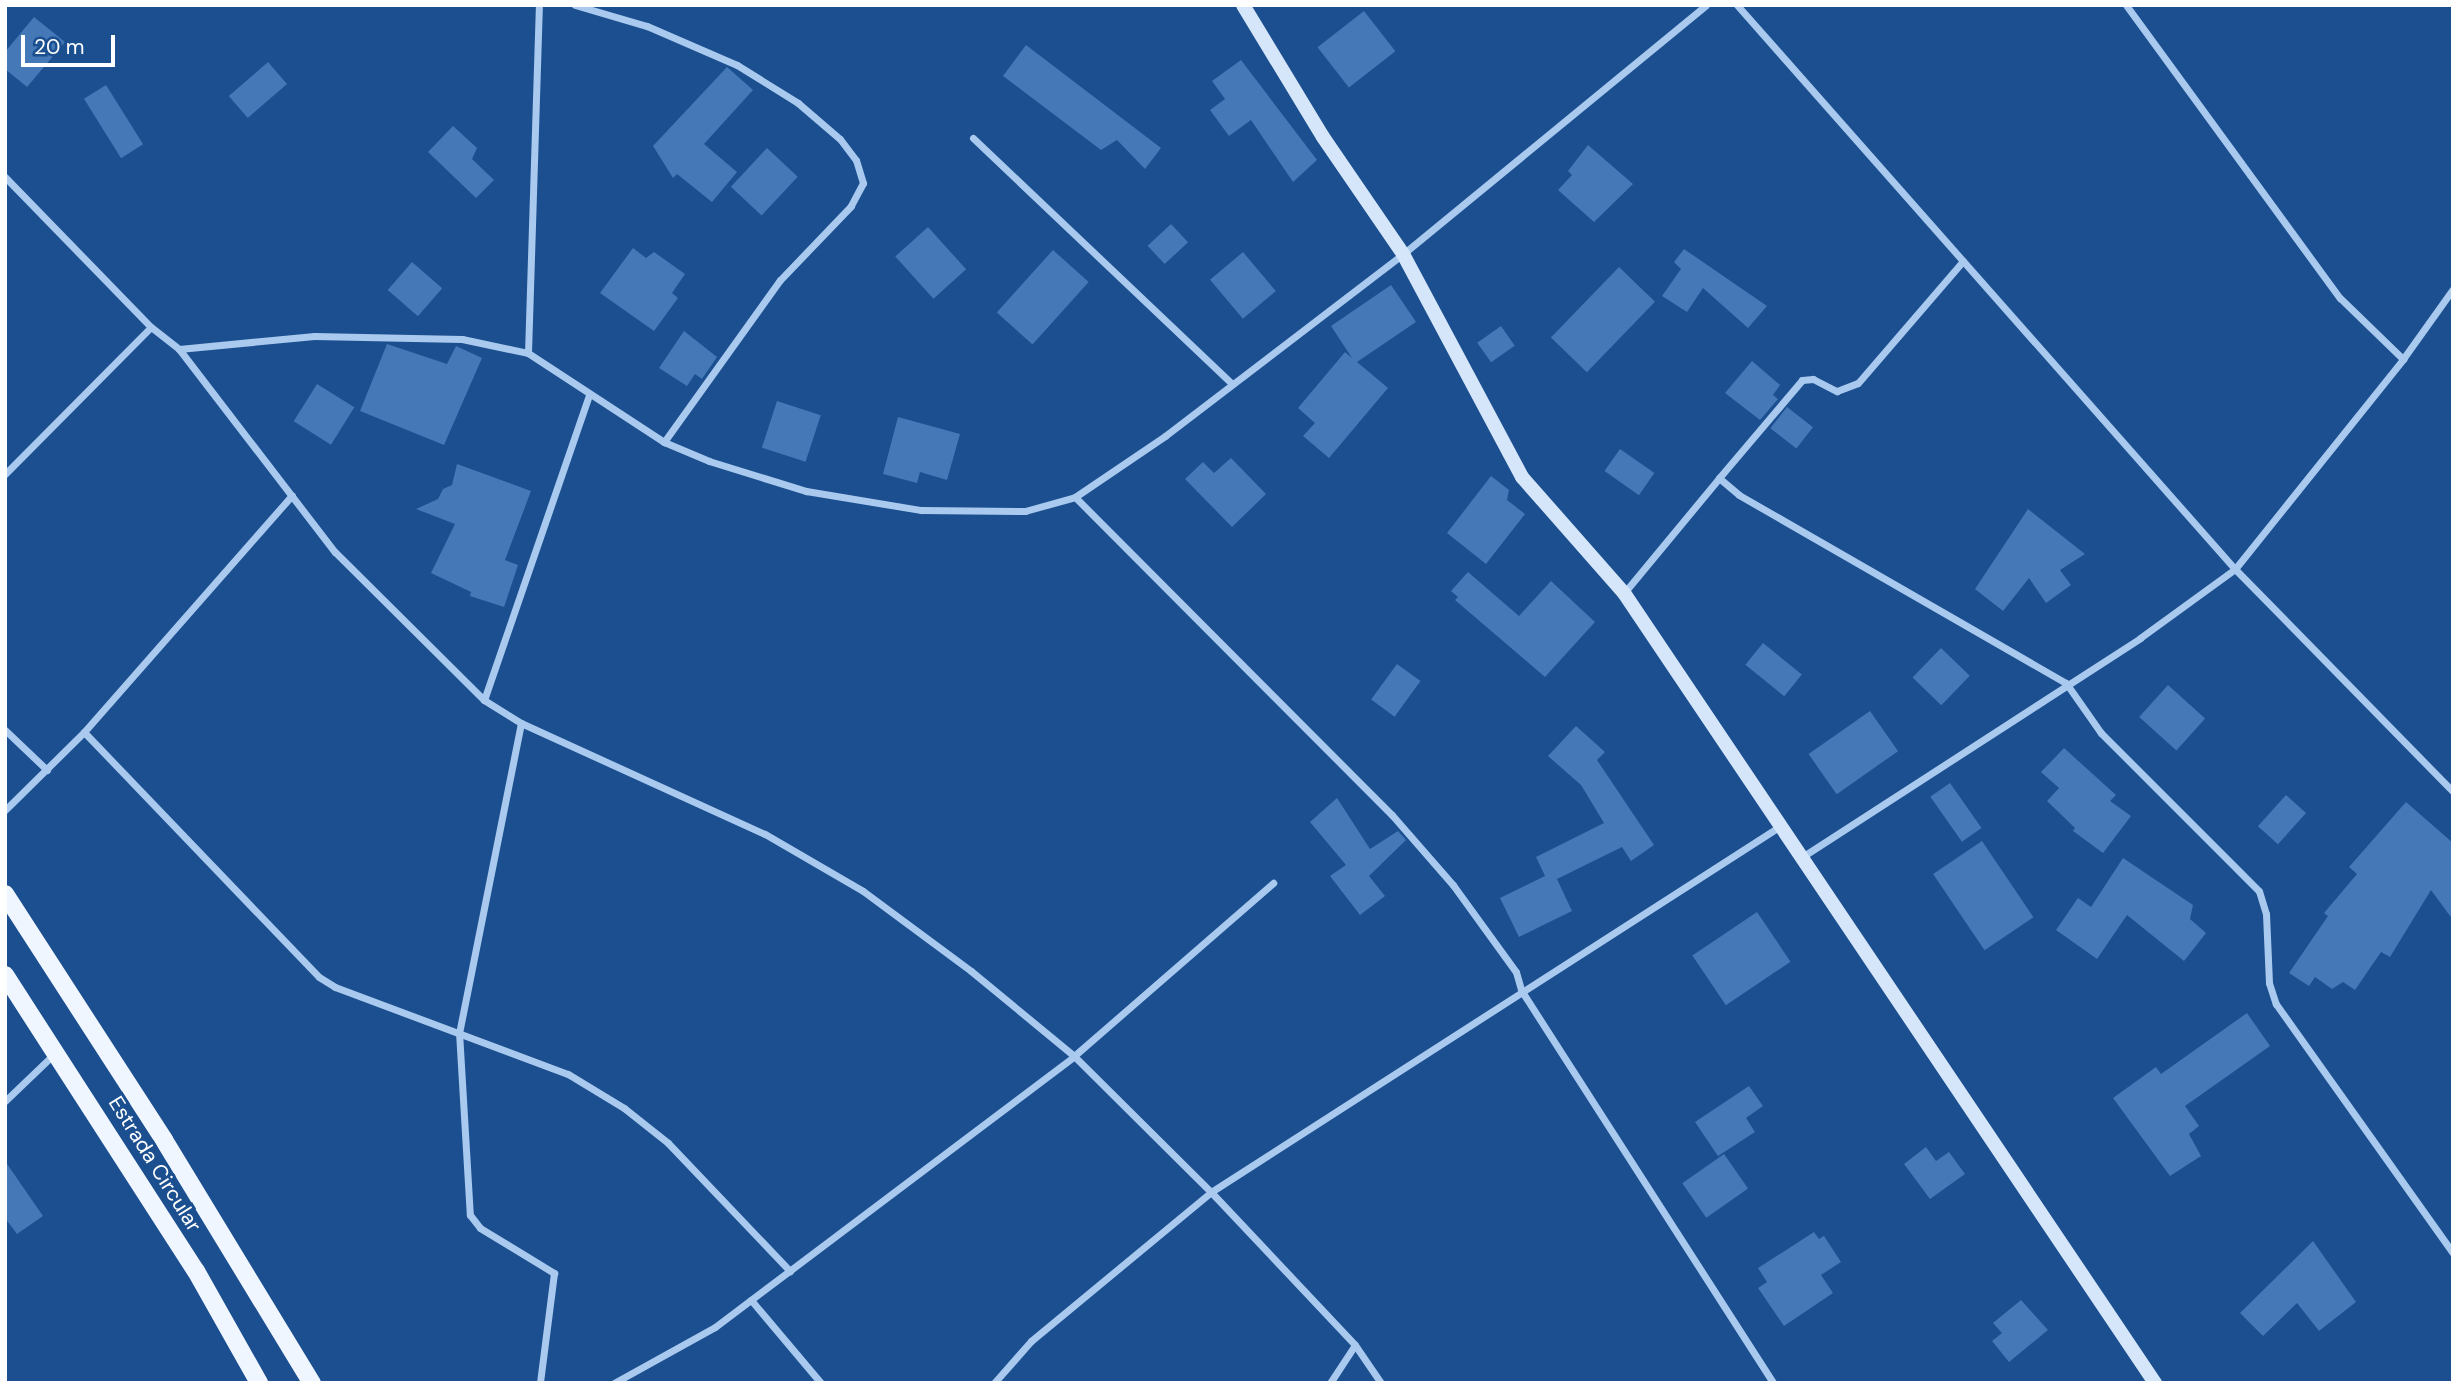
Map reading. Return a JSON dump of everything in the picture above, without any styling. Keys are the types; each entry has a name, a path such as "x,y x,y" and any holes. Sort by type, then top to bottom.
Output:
{"main road":[{"path":"5,894 164,1140 312,1383"},
{"name":"Estrada Circular","path":"5,975 196,1271 259,1383"}],"street":[{"path":"527,353 539,5"},
{"path":"575,5 647,26 737,65 798,103 839,139 856,160 863,183 851,206 780,280 664,442"},
{"path":"1243,5 1323,137 1403,254 1522,477 1624,593 2155,1383"},
{"path":"179,349 314,336 419,335 527,353 664,442 709,461 806,491 921,510 1025,510 1075,497 1232,384 1403,254 1706,5"},
{"path":"1737,5 2235,569 2453,792"},
{"path":"2126,5 2340,298 2403,359"},
{"path":"972,138 1232,384"},
{"path":"5,177 151,327 179,349 335,552 484,700 521,723 765,834 863,891 1074,1056 1211,1192 1355,1345 1381,1383"},
{"path":"1624,593 1802,380 1813,379 1838,391 1858,383 1962,261"},
{"path":"1801,857 2066,683 2140,638 2235,569 2403,359 2453,289"},
{"path":"5,474 151,327"},
{"path":"484,700 589,395"},
{"path":"1719,478 1739,495 2066,683 2101,733 2259,891 2266,914 2269,983 2276,1004 2453,1253"},
{"path":"5,810 84,732 292,495"},
{"path":"1075,497 1392,815 1453,884 1516,972 1521,990 1773,1383"},
{"path":"521,723 459,1032 470,1216 480,1228 554,1273 540,1383"},
{"path":"5,730 47,770"},
{"path":"84,732 319,977 335,987 569,1074 624,1108 668,1143 790,1271"},
{"path":"994,1383 1031,1341 1211,1192 1521,990 1779,827"},
{"path":"614,1383 715,1327 1074,1056 1273,883"},
{"path":"5,1101 56,1052"},
{"path":"751,1300 821,1383"},
{"path":"1330,1383 1355,1345"}],"building":[{"path":"1364,11 1395,51 1349,88 1318,47"},
{"path":"34,17 65,42 27,87 5,69 5,52"},
{"path":"1026,45 1161,148 1145,169 1117,140 1101,150 1003,76"},
{"path":"1241,60 1317,160 1293,182 1251,120 1229,136 1210,110 1225,99 1212,81"},
{"path":"268,62 287,84 248,118 229,96"},
{"path":"727,67 753,90 704,144 737,172 712,202 677,174 673,178 653,146"},
{"path":"106,85 143,144 121,158 84,99"},
{"path":"453,126 477,148 472,159 494,180 476,198 428,152"},
{"path":"1588,145 1633,184 1594,222 1558,190 1572,175 1568,171"},
{"path":"767,148 798,177 762,215 731,187"},
{"path":"1171,224 1188,242 1165,264 1148,246"},
{"path":"928,227 966,269 933,299 895,256"},
{"path":"633,248 646,258 654,252 685,274 672,293 678,298 654,331 600,293"},
{"path":"1684,249 1767,306 1748,328 1703,288 1687,312 1662,296 1681,269 1674,262"},
{"path":"1053,250 1089,282 1032,345 997,312"},
{"path":"1243,252 1276,291 1243,319 1210,280"},
{"path":"412,262 442,288 418,316 388,290"},
{"path":"1619,267 1655,302 1587,372 1551,337"},
{"path":"1391,285 1416,322 1357,362 1388,388 1329,458 1303,436 1315,423 1298,408 1345,352 1352,358 1331,326"},
{"path":"1501,326 1515,346 1491,362 1477,343"},
{"path":"684,331 717,357 702,379 695,374 687,386 659,368"},
{"path":"387,344 447,364 456,346 482,358 444,445 360,411"},
{"path":"1752,361 1780,385 1773,395 1778,399 1760,420 1725,393"},
{"path":"317,384 354,407 331,445 294,421"},
{"path":"777,401 821,415 806,462 762,448"},
{"path":"1787,407 1813,427 1796,449 1770,428"},
{"path":"898,417 960,434 947,480 920,472 917,483 883,474"},
{"path":"1620,449 1654,473 1639,495 1605,471"},
{"path":"1231,458 1266,494 1232,527 1185,479 1203,462 1214,473"},
{"path":"457,464 531,491 505,560 518,565 504,607 470,596 471,592 431,573 455,524 416,509 438,499 443,489 452,485"},
{"path":"1491,476 1509,490 1507,500 1525,514 1486,564 1447,533"},
{"path":"2028,509 2085,554 2060,570 2071,585 2046,603 2029,578 2003,611 1975,589"},
{"path":"1468,572 1519,616 1551,581 1595,622 1545,677 1455,600 1458,597 1451,591"},
{"path":"1763,643 1802,674 1784,696 1745,665"},
{"path":"1941,648 1970,676 1941,705 1913,677"},
{"path":"1397,664 1420,681 1395,717 1371,700"},
{"path":"2168,685 2205,718 2176,750 2139,717"},
{"path":"1870,711 1898,751 1837,794 1809,754"},
{"path":"1576,726 1605,752 1597,760 1654,845 1631,861 1622,847 1557,879 1572,911 1519,937 1500,898 1545,876 1536,857 1604,823 1581,785 1548,756"},
{"path":"2064,748 2116,795 2110,801 2131,816 2103,853 2073,831 2075,828 2047,801 2059,788 2041,772"},
{"path":"1950,783 1982,828 1962,842 1930,797"},
{"path":"2286,795 2306,813 2278,844 2258,826"},
{"path":"1337,798 1370,849 1398,831 1406,840 1369,876 1385,896 1360,915 1330,876 1346,865 1310,822"},
{"path":"2406,802 2453,843 2453,920 2431,890 2390,957 2381,952 2355,990 2343,982 2332,989 2315,977 2309,986 2289,973 2328,916 2324,913 2357,874 2349,867"},
{"path":"1982,841 2033,917 1985,950 1933,874"},
{"path":"2123,858 2193,905 2190,919 2206,933 2184,961 2127,915 2097,959 2056,930 2078,898 2091,907"},
{"path":"1757,912 1791,962 1726,1005 1692,956"},
{"path":"2247,1013 2270,1046 2185,1106 2199,1126 2189,1134 2201,1156 2170,1176 2113,1098 2156,1067 2161,1074"},
{"path":"1749,1086 1763,1106 1746,1118 1755,1132 1718,1156 1695,1122"},
{"path":"1926,1147 1936,1161 1949,1152 1965,1174 1930,1199 1904,1164"},
{"path":"1724,1154 1748,1188 1706,1218 1682,1183"},
{"path":"5,1161 43,1216 17,1234 5,1218"},
{"path":"1814,1232 1819,1239 1824,1236 1841,1262 1821,1275 1833,1293 1784,1326 1758,1288 1767,1282 1758,1268"},
{"path":"2313,1241 2356,1302 2319,1331 2297,1303 2263,1336 2240,1313"},
{"path":"2021,1300 2048,1330 2009,1362 1992,1341 2002,1333 1993,1323"}]}
